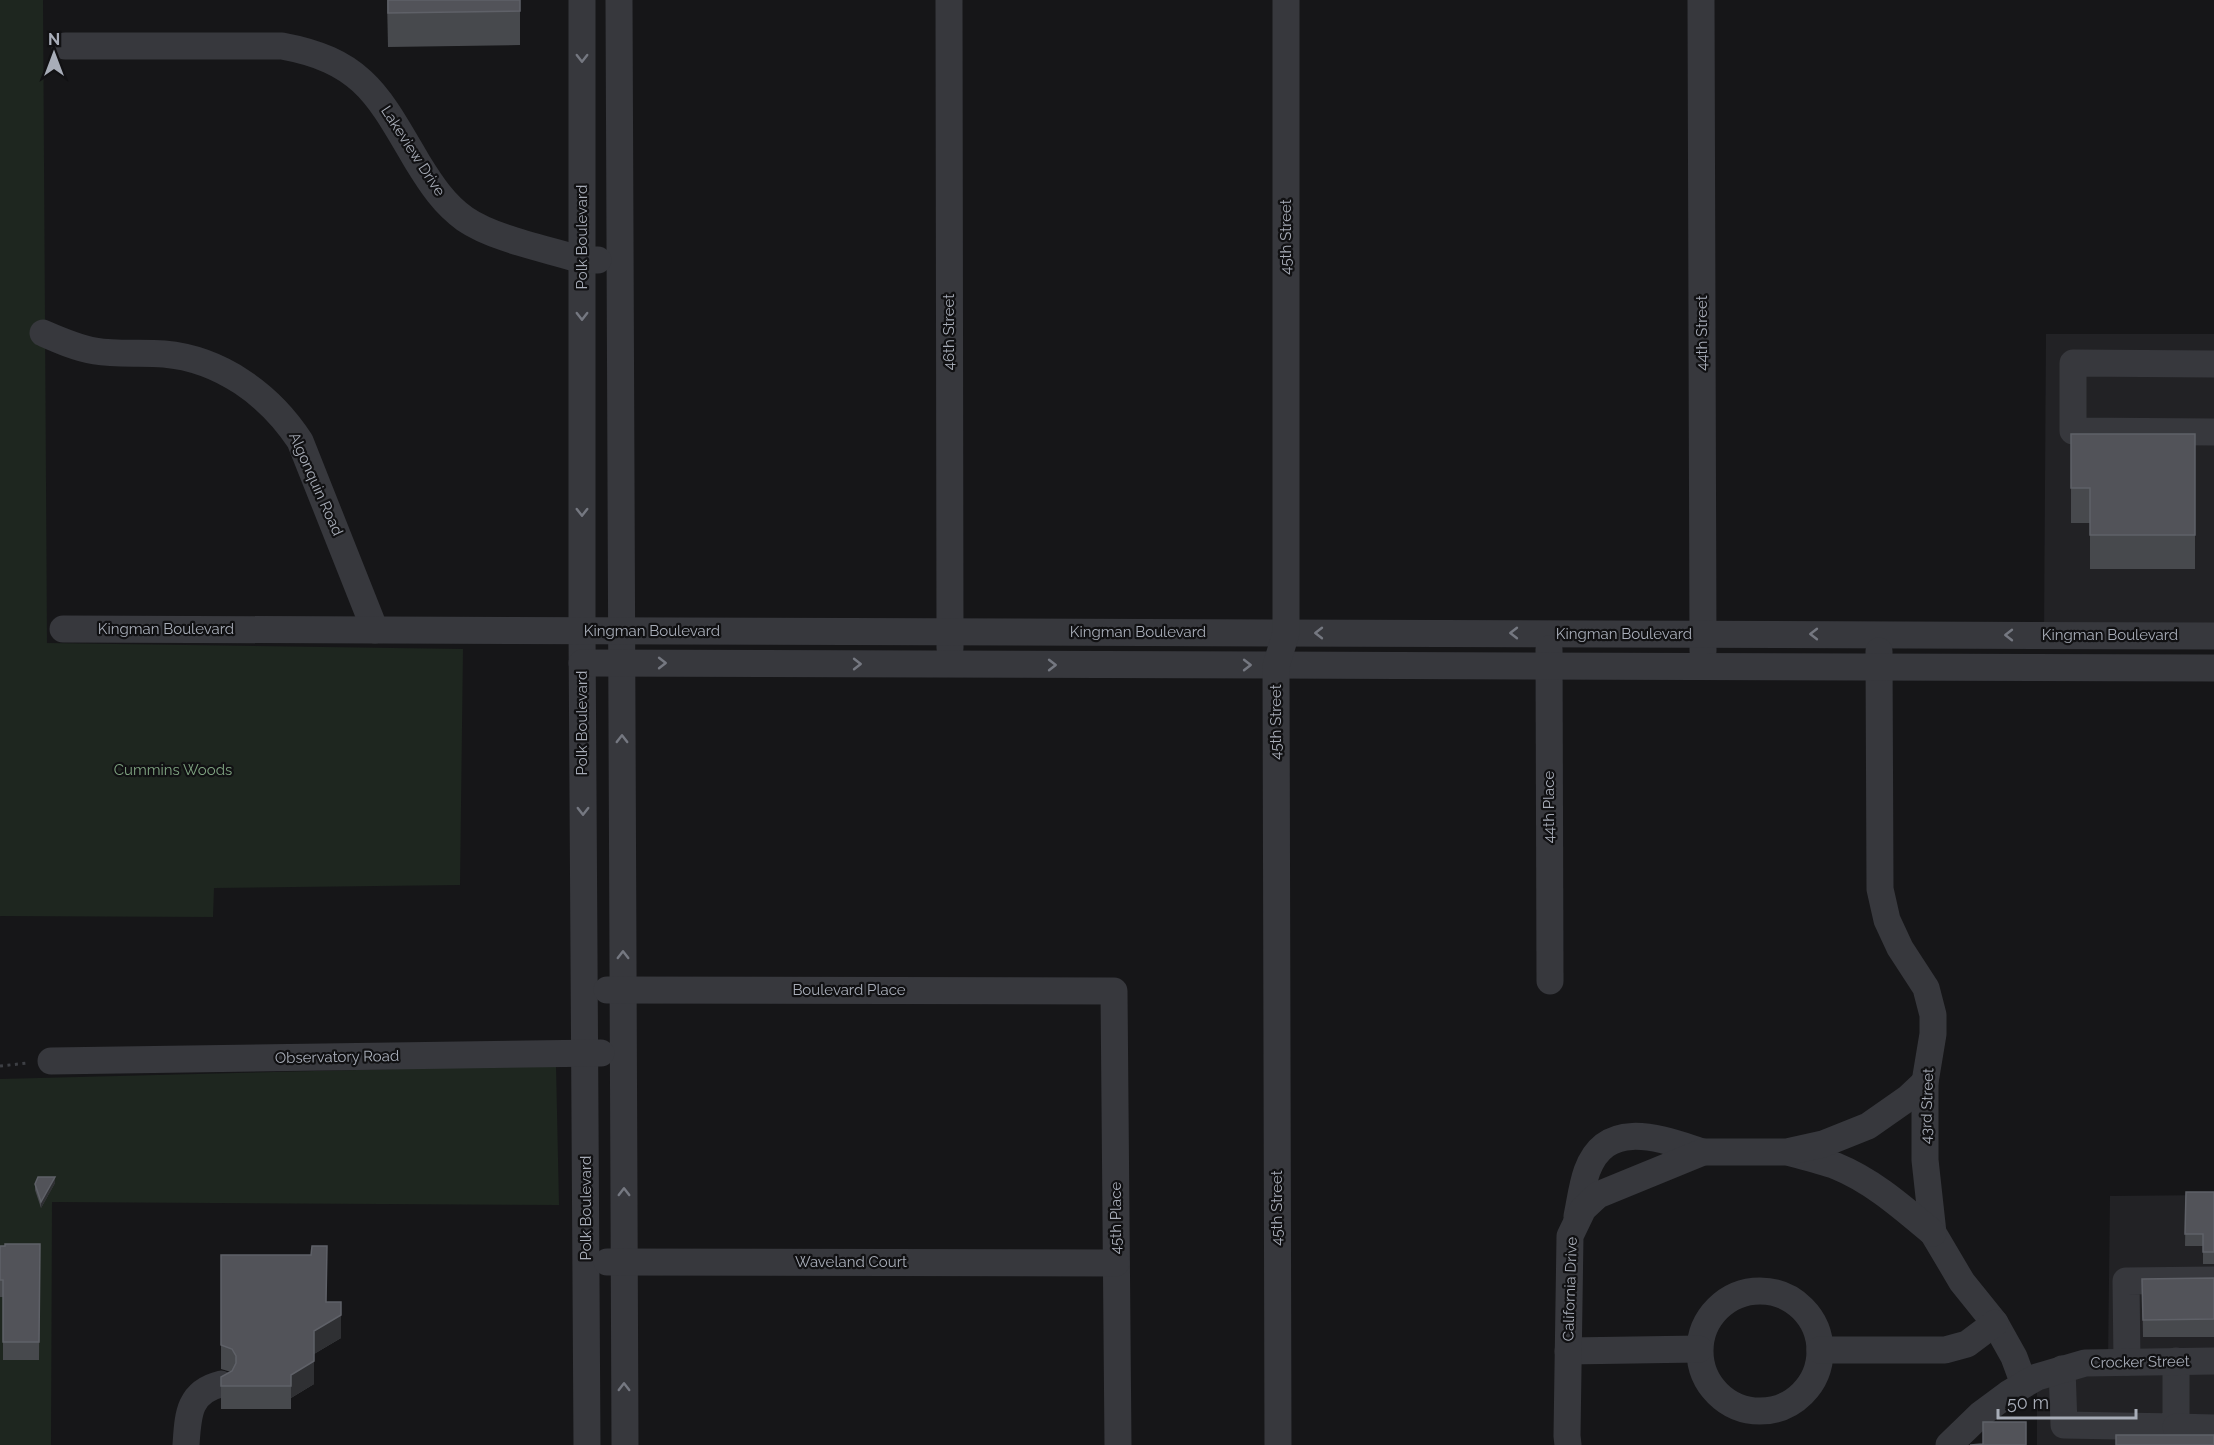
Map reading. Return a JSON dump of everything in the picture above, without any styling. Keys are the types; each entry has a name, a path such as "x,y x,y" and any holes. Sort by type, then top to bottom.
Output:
{"street":[{"name":"Polk Boulevard","path":"582,0 582,663 587,1445"},
{"path":"619,0 625,1445"},
{"name":"46th Street","path":"949,0 950,664"},
{"name":"45th Street","path":"1278,1445 1276,666 1286,633 1286,0"},
{"name":"44th Street","path":"1701,0 1703,667"},
{"name":"Lakeview Drive","path":"65,45 282,46 310,51 336,62 359,78 383,103 429,182 445,202 465,219 488,231 582,260 620,261"},
{"name":"Algonquin Road","path":"43,333 60,341 95,351 184,357 237,378 266,399 300,441 375,630"},
{"path":"2214,364 2073,363 2073,431 2214,432"},
{"name":"Kingman Boulevard","path":"63,629 2214,636"},
{"name":"44th Place","path":"1549,633 1550,981"},
{"name":"43rd Street","path":"1878,634 1880,889 1887,920 1900,948 1926,988 1933,1015 1933,1034 1925,1082 1925,1160 1933,1233 1962,1282 1995,1323 2014,1357 2024,1384"},
{"path":"582,663 2214,668"},
{"name":"Boulevard Place","path":"584,990 1114,991"},
{"name":"45th Place","path":"1114,991 1118,1445"},
{"name":"Observatory Road","path":"51,1061 624,1053"},
{"name":"California Drive","path":"1568,1445 1570,1236 1583,1209 1598,1195 1703,1152 1787,1152 1823,1144 1868,1126 1908,1098 1925,1082"},
{"path":"1575,1223 1588,1170 1599,1151 1617,1139 1639,1135 1703,1152"},
{"name":"California Drive","path":"1787,1152 1836,1167 1860,1178 1883,1191 1933,1233"},
{"name":"Waveland Court","path":"586,1262 1116,1263"},
{"path":"2127,1362 2126,1281 2214,1280"},
{"path":"1761,1291 1779,1294 1795,1302 1808,1315 1816,1330 1820,1350 1819,1365 1812,1382 1790,1403 1773,1410 1754,1411 1735,1406 1718,1395 1706,1379 1700,1359 1700,1349 1708,1321 1726,1302 1743,1293 1761,1291"},
{"path":"1820,1350 1945,1350 1967,1344 1995,1323"},
{"path":"1568,1351 1700,1349"},
{"path":"2176,1361 2176,1427"},
{"name":"Crocker Street","path":"1949,1445 1981,1414 2024,1384 2062,1369 2085,1363 2214,1361"},
{"path":"2062,1369 2064,1435 2176,1427 2214,1428"},
{"path":"186,1445 188,1417 193,1403 200,1394 221,1384"}],"path":[{"path":"0,1066 51,1061"}],"shaded area":[{"path":"2046,334 2214,334 2214,636 2044,635"},
{"path":"2214,1195 2214,1445 2037,1445 2037,1377 2108,1362 2110,1196"}],"green space":[{"name":"Cummins Woods","path":"0,0 43,0 47,643 463,649 460,885 214,888 213,917 0,916"},
{"path":"556,1065 559,1205 52,1202 51,1445 0,1445 0,1079"}],"building":[{"path":"388,0 520,0 520,11 388,13"},
{"path":"2071,434 2195,434 2195,535 2090,535 2090,488 2071,488"},
{"path":"38,1177 55,1177 41,1202 35,1184"},
{"path":"2186,1192 2214,1192 2214,1252 2203,1252 2203,1234 2185,1234"},
{"path":"5,1244 40,1244 39,1342 3,1342 3,1280 0,1280 0,1246 5,1246"},
{"path":"312,1246 327,1246 326,1302 341,1302 341,1315 314,1331 314,1361 291,1375 291,1386 221,1386 221,1377 232,1371 236,1363 236,1356 232,1349 221,1345 221,1255 311,1255"},
{"path":"2214,1278 2214,1319 2143,1320 2142,1279"},
{"path":"1983,1422 2026,1422 2026,1445 1970,1445 1983,1444"},
{"path":"2116,1435 2214,1435 2214,1445 2116,1445"}]}
